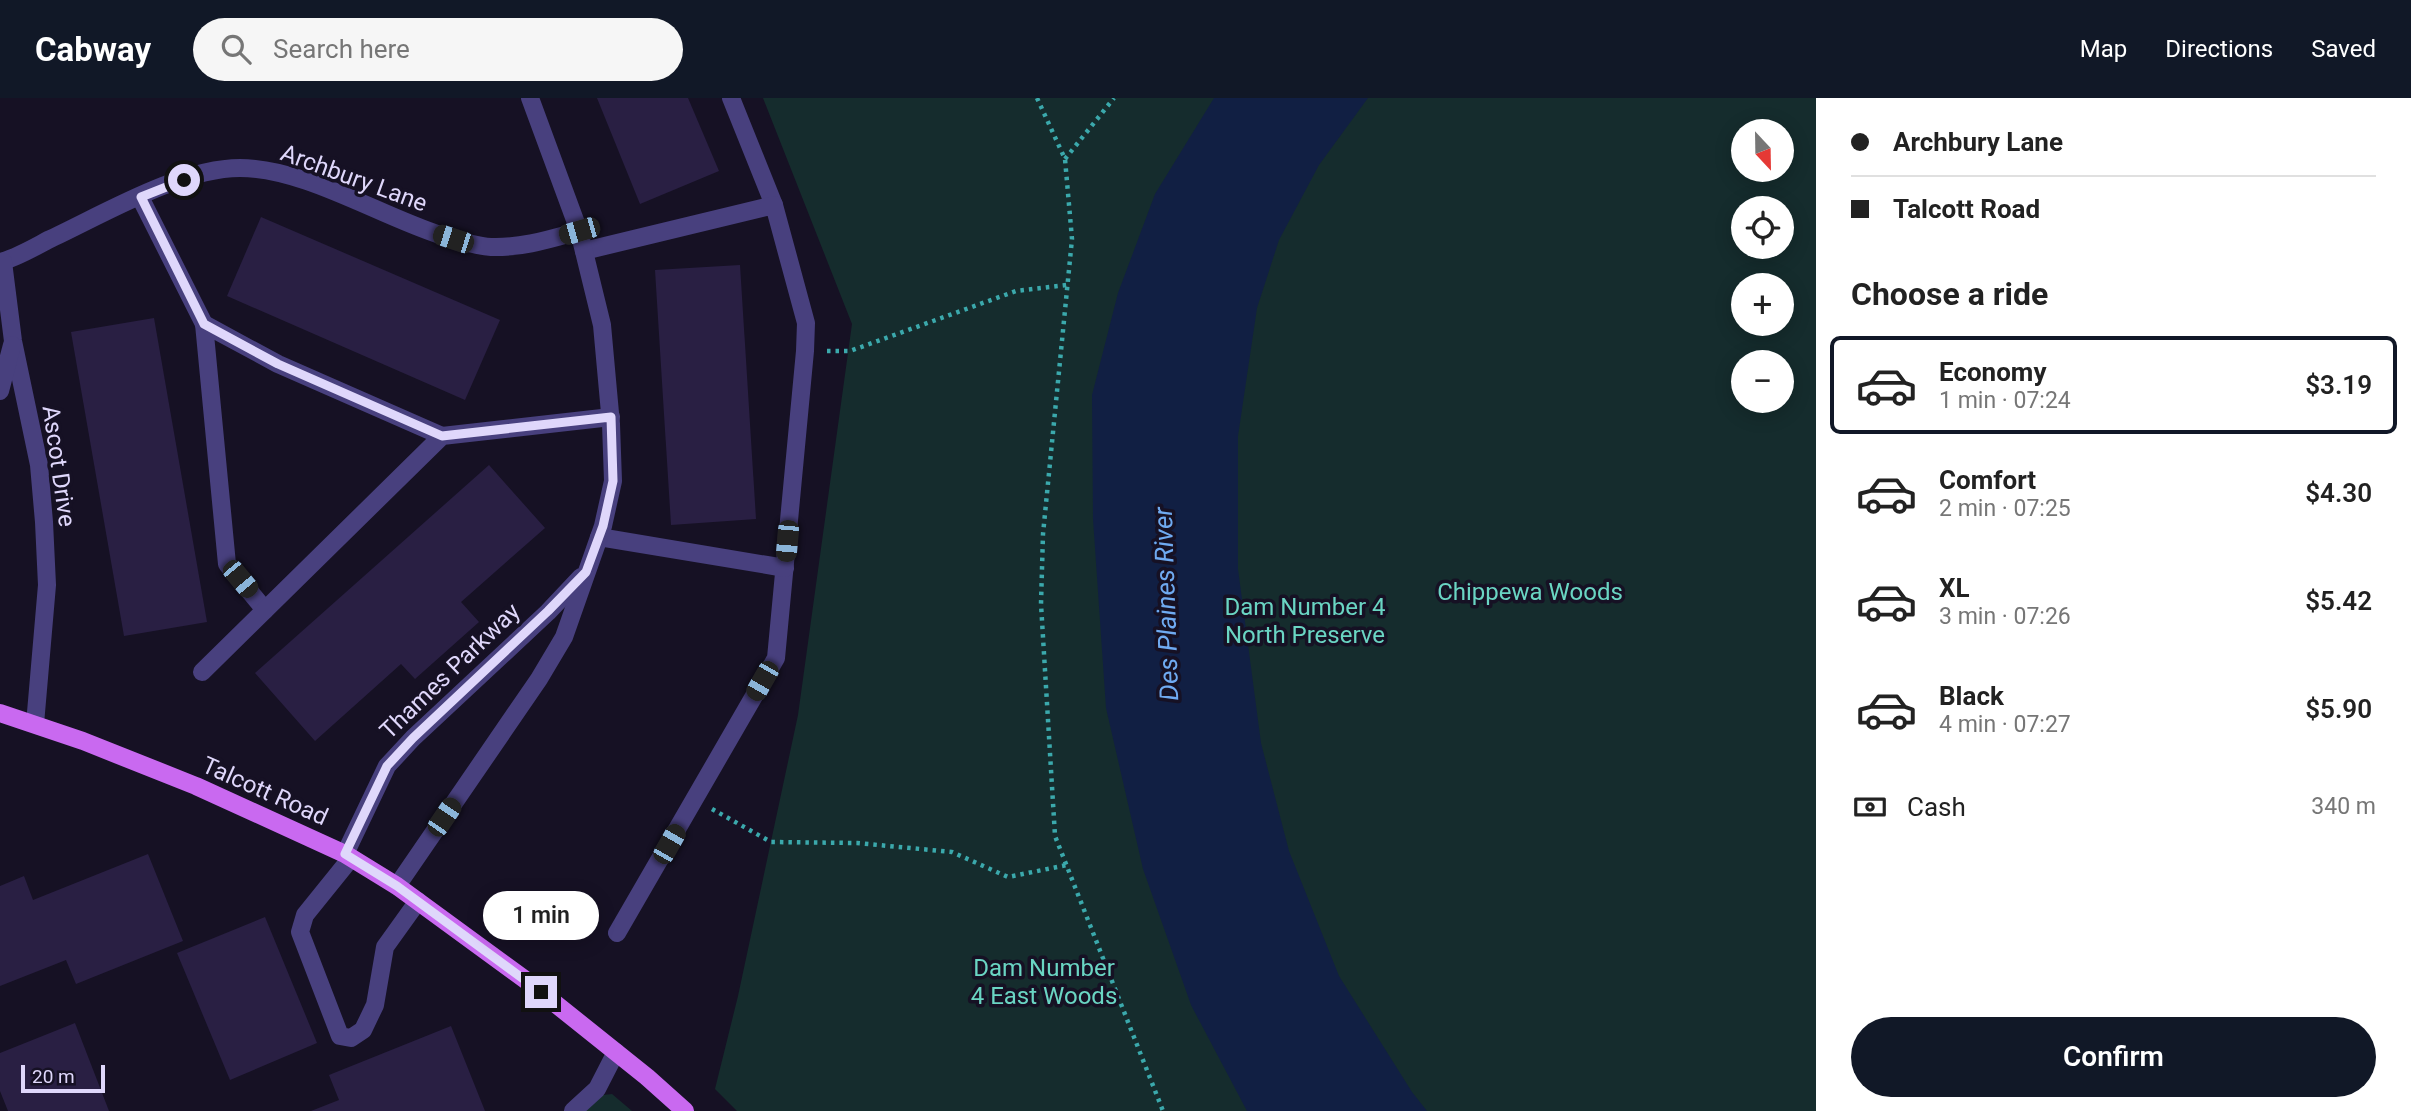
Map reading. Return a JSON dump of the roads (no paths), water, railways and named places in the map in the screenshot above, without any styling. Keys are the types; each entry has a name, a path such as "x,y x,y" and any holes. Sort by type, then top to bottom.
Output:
{"main road":[{"name":"Talcott Road","path":"0,713 196,786 348,856 397,886 527,981 685,1111"}],"street":[{"name":"Thames Parkway","path":"397,886 539,679 564,637 599,537 613,481 611,417 602,325 579,231 530,98"},
{"path":"617,933 776,658 806,323 774,205 731,98"},
{"name":"Archbury Lane","path":"1,262 164,186 203,174 238,168 274,171 304,180 414,227 490,247 530,244 579,231"},
{"path":"141,197 204,324 227,564 265,610"},
{"path":"584,251 774,205"},
{"name":"Ascot Drive","path":"1,262 13,341 39,465 44,522 47,585 35,724"},
{"path":"204,324 278,364 442,436 611,417"},
{"name":"Ascot Drive","path":"0,391 13,341"},
{"path":"202,672 442,436"},
{"path":"599,537 785,568"},
{"name":"Thames Parkway","path":"418,901 385,947 374,1005 363,1030 351,1038 340,1036 300,932 305,915 348,856 387,766 586,572"},
{"path":"573,1111 597,1089 616,1052"}],"water":[{"name":"Des Plaines River","path":"1214,98 1368,98 1319,165 1279,240 1257,308 1238,436 1238,569 1261,743 1289,851 1339,976 1412,1092 1427,1111 1247,1111 1191,1005 1143,869 1106,708 1093,519 1092,395 1118,293 1155,194"}],"park label":[{"name":"Chippewa Woods","path":"1530,592"},
{"name":"Dam Number 4 North Preserve","path":"1305,621"},
{"name":"Dam Number 4 East Woods","path":"1044,982"}]}
